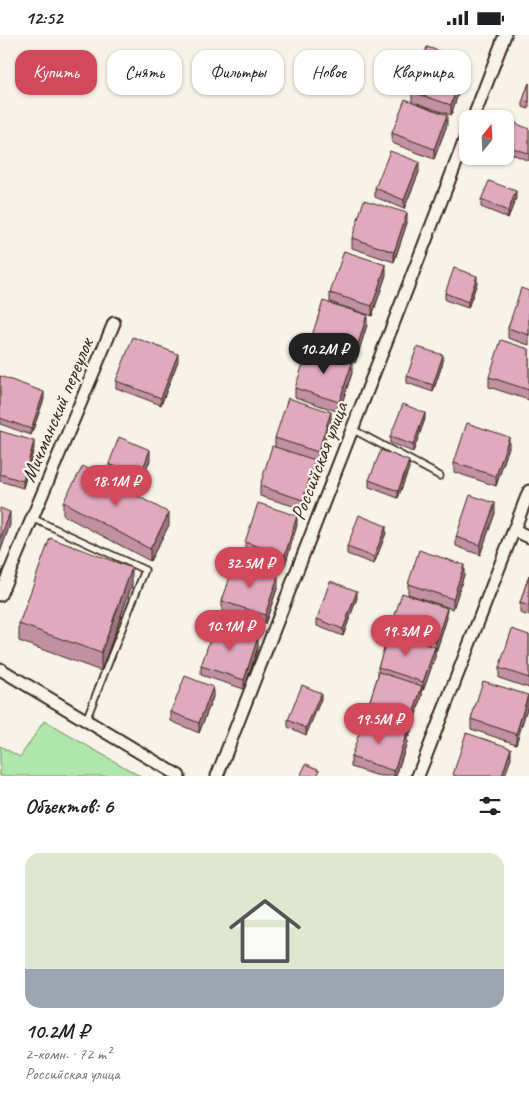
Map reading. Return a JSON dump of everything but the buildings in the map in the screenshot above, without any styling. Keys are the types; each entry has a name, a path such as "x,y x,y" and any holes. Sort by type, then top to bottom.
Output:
{"street":[{"path":"476,110 505,35"},
{"name":"Российская улица","path":"217,776 459,155"},
{"name":"Мичманский переулок","path":"0,595 114,323"},
{"path":"418,776 529,491"},
{"path":"514,530 529,537"},
{"path":"0,669 85,722 179,776"}],"lane":[{"path":"352,429 440,476"},
{"path":"32,518 145,570 85,722"}],"green space":[{"path":"44,721 140,776 0,776 0,746 20,757"}]}
